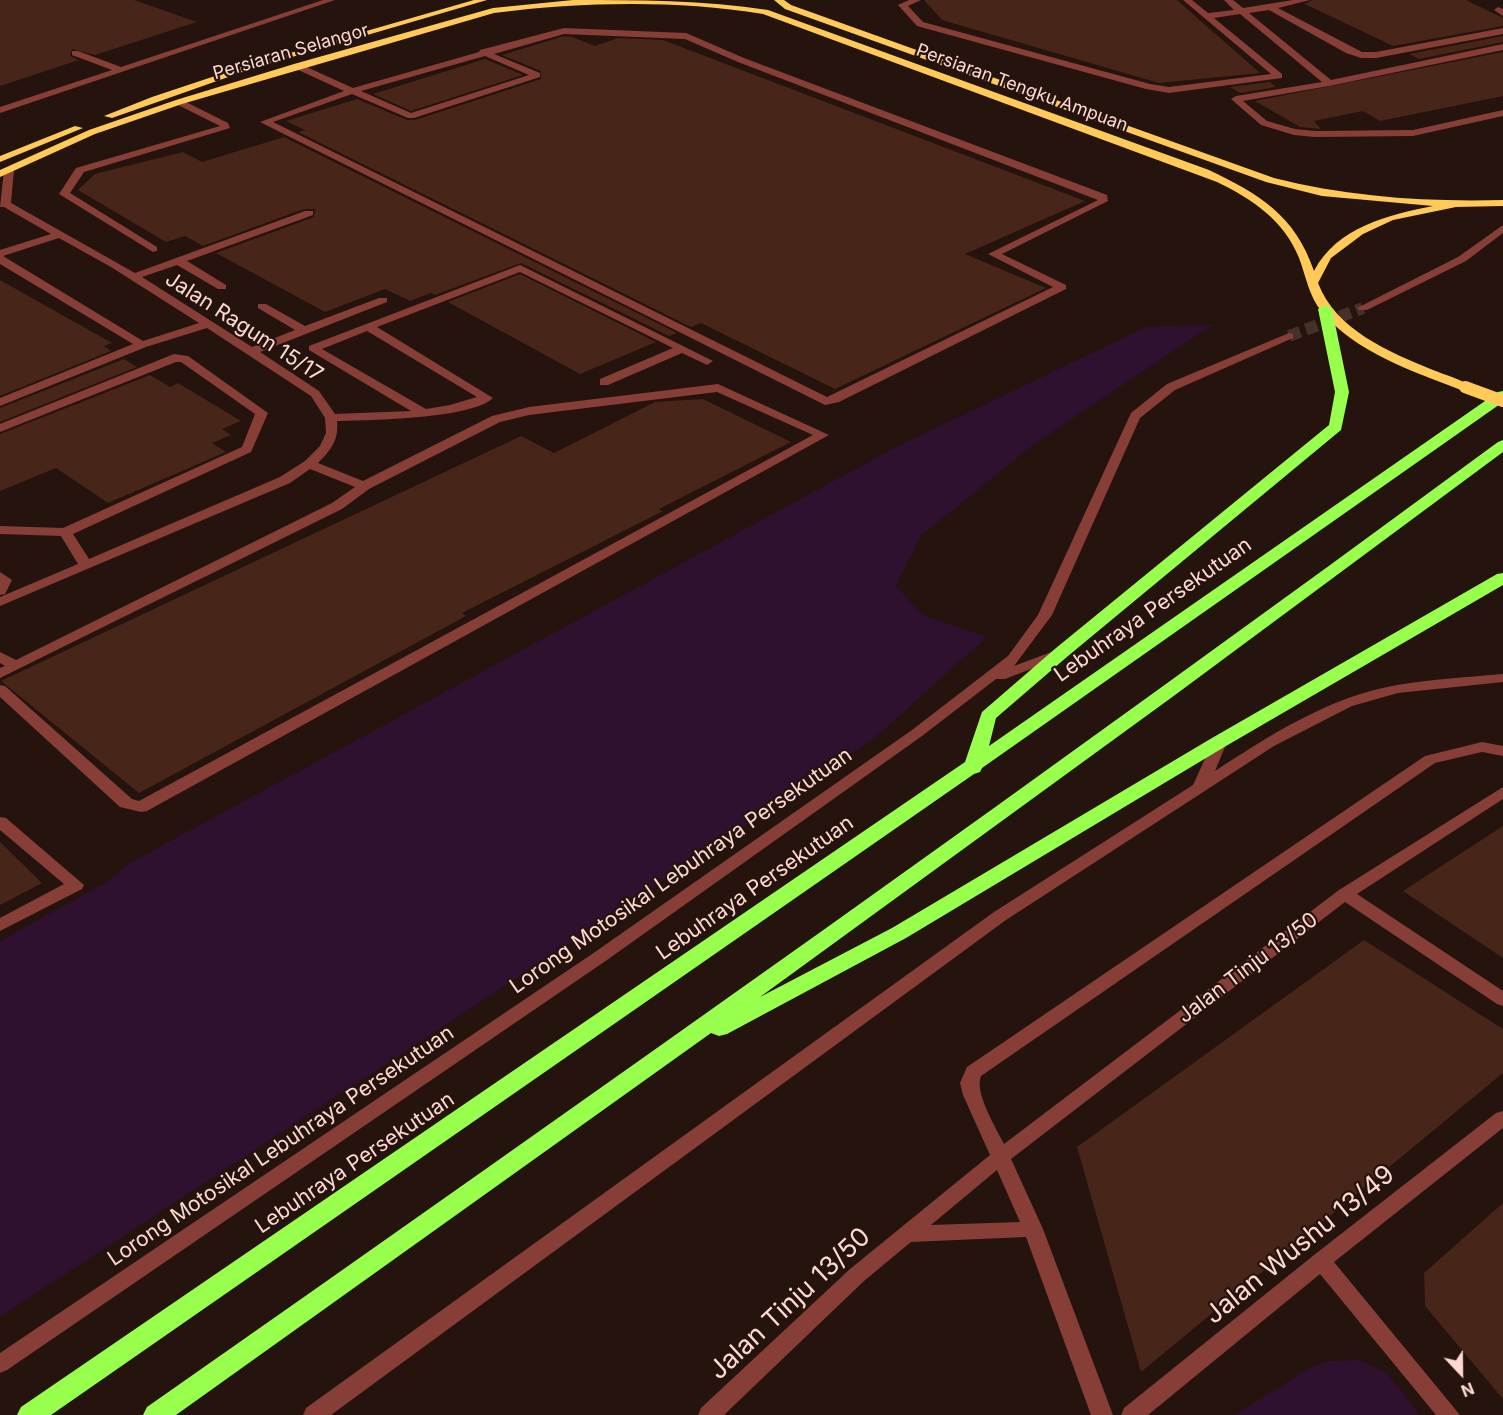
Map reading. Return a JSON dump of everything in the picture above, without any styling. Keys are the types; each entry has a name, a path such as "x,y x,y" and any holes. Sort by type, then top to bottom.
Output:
{"highway":[{"path":"973,768 988,716 1062,652 1336,427 1342,392 1325,309"},
{"name":"Lebuhraya Persekutuan","path":"30,1415 535,1071 973,768 1503,395"},
{"path":"156,1415 658,1061 1307,591 1503,445"},
{"path":"658,1061 899,933 1219,742 1503,578"}],"main road":[{"name":"Persiaran Selangor","path":"0,159 155,98 252,65 483,0"},
{"path":"672,2 683,0"},
{"name":"Persiaran Tengku Ampuan","path":"778,0 800,10 1270,180 1322,193 1372,199 1456,204"},
{"name":"Persiaran Selangor","path":"4,172 92,132 179,102 493,11 546,4 598,1 672,2"},
{"name":"Persiaran Tengku Ampuan","path":"672,2 722,5 765,12 1205,172 1250,194 1274,212 1295,235 1325,309"},
{"path":"1314,281 1327,256 1359,232 1390,218 1456,204 1503,203"},
{"path":"1325,309 1352,332 1389,355 1433,376 1503,401"}],"street":[{"path":"0,110 331,0"},
{"path":"916,0 902,5 920,24 1149,87 1169,90 1279,76 1187,0"},
{"path":"1228,0 1329,83"},
{"path":"1207,16 1306,0"},
{"path":"1270,7 1349,51 1361,55 1376,55 1503,32"},
{"path":"564,31 686,36 741,60 1103,197 1103,201 993,254 1062,287 835,399 825,401 265,122 352,91 483,52 564,31"},
{"path":"1244,46 1281,43"},
{"path":"1503,47 1329,83 1236,99 1264,123 1294,132 1315,134 1413,133 1503,113"},
{"path":"297,66 411,116 537,75 483,52"},
{"path":"75,53 119,69"},
{"path":"153,249 64,194 80,170 225,128 225,125 179,102"},
{"name":"Jalan Ragum 15/17","path":"4,172 3,204 133,277 251,351 315,394 332,418"},
{"path":"133,277 309,213"},
{"path":"1363,308 1462,259 1503,228"},
{"path":"0,254 60,234"},
{"path":"0,259 142,345"},
{"path":"179,261 222,287"},
{"path":"422,412 313,348 520,268 707,361"},
{"path":"251,351 383,300"},
{"path":"262,306 304,330"},
{"path":"0,402 142,345 207,324"},
{"path":"368,327 487,398 496,419"},
{"name":"Lorong Motosikal Lebuhraya Persekutuan","path":"0,1364 601,956 917,733 1014,659 1045,615 1135,416 1171,387 1288,336"},
{"path":"604,382 681,349"},
{"path":"0,428 174,358 184,358 262,413 247,449 65,532 0,530"},
{"path":"0,674 337,506 363,486 496,419 529,411 718,388 823,435 141,807 126,803 0,689"},
{"path":"0,602 285,480 309,464 326,448 332,433 332,418 422,412 469,406 487,398"},
{"path":"309,464 363,486"},
{"path":"65,532 86,566"},
{"path":"0,576 5,580 0,591"},
{"path":"983,682 1062,652"},
{"path":"0,656 14,666"},
{"path":"314,1415 1000,916 1269,743 1347,703 1397,689 1503,678"},
{"path":"1200,787 1219,742"},
{"path":"1102,1415 1033,1229 972,1095 969,1083 974,1071 1430,759 1482,747 1503,751"},
{"name":"Jalan Tinju 13/50","path":"709,1415 857,1275 1001,1156 1345,894 1503,792"},
{"path":"0,822 76,885 0,925"},
{"path":"1345,894 1503,1000"},
{"name":"Jalan Wushu 13/49","path":"1132,1415 1321,1261 1503,1118"},
{"path":"908,1234 1033,1229"},
{"path":"1321,1261 1449,1415"}],"shaded area":[{"path":"1214,324 1033,445 921,536 896,586 925,616 987,637 876,737 610,917 0,1317 0,941 105,883 130,863 896,447 1146,327"},
{"path":"1359,1360 1387,1373 1420,1415 1235,1415 1309,1368 1328,1361"}],"building":[{"path":"0,0 134,0 197,22 95,55 72,49 70,56 79,60 0,86"},
{"path":"924,0 1177,0 1260,73 1159,83 942,20"},
{"path":"1312,0 1466,0 1503,18 1503,26 1393,46 1305,4"},
{"path":"564,36 595,46 618,38 663,40 1085,201 965,254 1046,288 835,389 701,323 691,327 298,132 305,130 286,121 357,99 407,120 415,120 541,79 541,71 502,55"},
{"path":"1503,36 1503,42 1419,59 1409,54"},
{"path":"1503,52 1503,96 1380,121 1363,111 1314,121 1321,129 1300,127 1255,101"},
{"path":"485,59 523,75 411,111 373,94"},
{"path":"1270,82 1276,87 1240,93 1230,87"},
{"path":"284,137 677,333 669,336 521,263 435,295 431,293 410,301 385,289 325,312 216,253 314,217 315,209 304,209 203,246 185,236 166,242 78,190 95,174 183,152 202,162"},
{"path":"520,274 656,342 580,374 448,302"},
{"path":"0,280 112,343 104,346 111,351 0,396"},
{"path":"124,359 137,367 0,422 0,408"},
{"path":"150,375 170,387 178,383 241,421 222,429 231,435 212,443 226,452 108,503 56,468 0,491 0,434"},
{"path":"703,399 791,442 659,509 663,511 462,613 466,616 139,793 1,681 521,436 554,453 655,402"},
{"path":"1503,826 1503,958 1403,891"},
{"path":"0,842 42,883 0,905"},
{"path":"1364,940 1503,1029 1503,1073 1141,1372 1077,1147"},
{"path":"1503,1203 1503,1399 1425,1306 1424,1273"}],"tunnel":[{"path":"1289,336 1363,308"}]}
